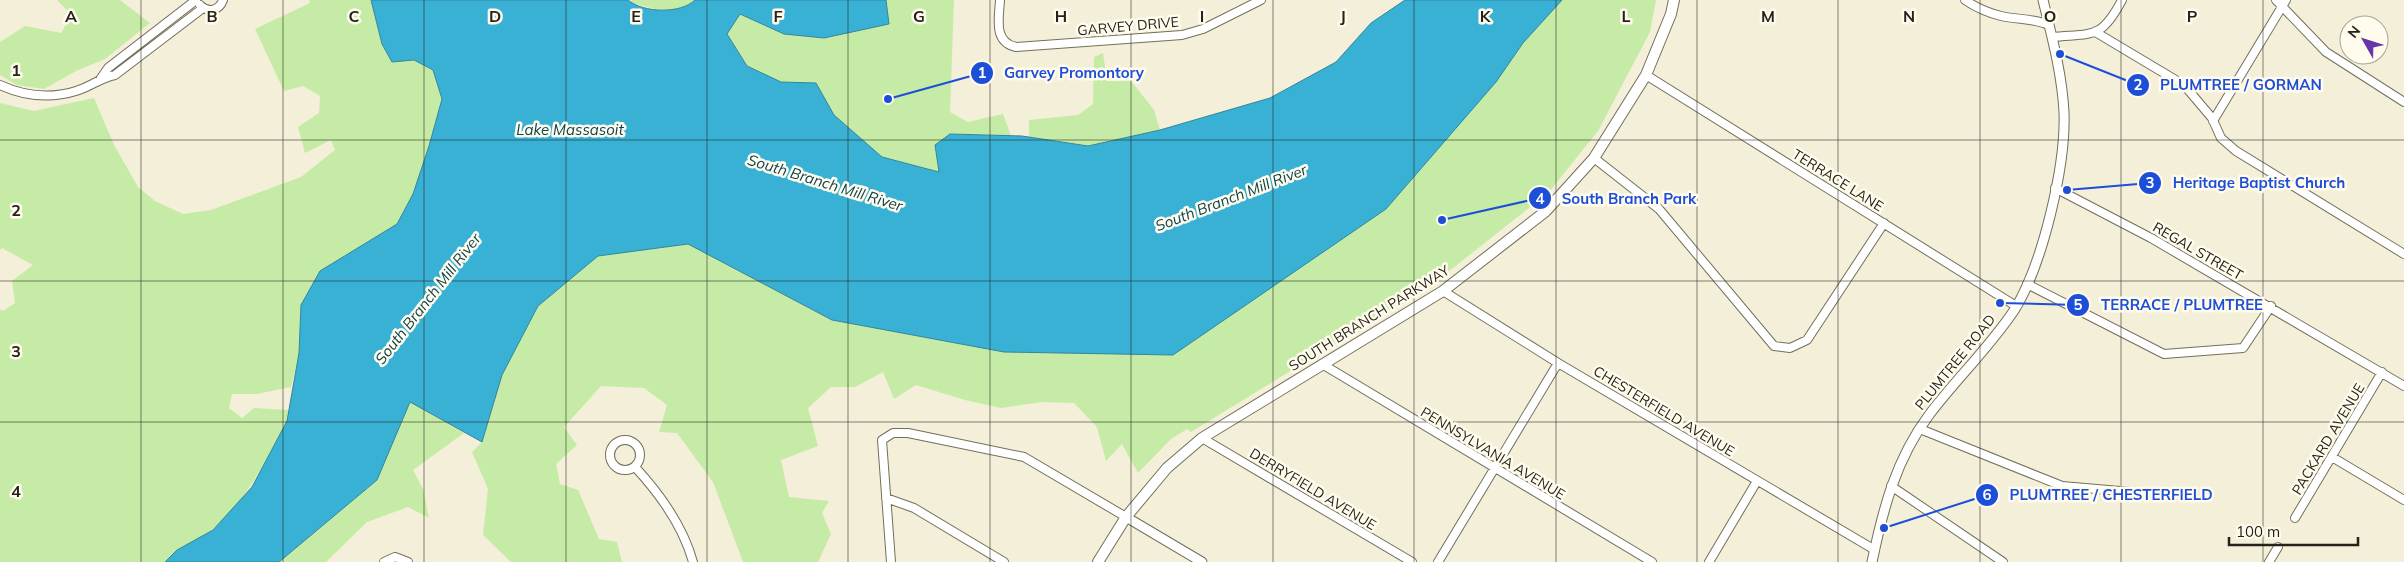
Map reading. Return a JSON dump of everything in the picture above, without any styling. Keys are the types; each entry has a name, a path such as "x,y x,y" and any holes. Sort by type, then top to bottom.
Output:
{"main road":[{"name":"SOUTH BRANCH PARKWAY","path":"1098,562 1126,517 1167,468 1202,438 1443,291 1546,211 1594,158 1646,75 1671,14 1674,0"}],"street":[{"path":"102,78 108,68 197,0 203,8 214,10 220,6 223,0"},
{"name":"GARVEY DRIVE","path":"1000,0 1000,35 1006,42 1016,47 1178,36 1203,29 1261,0"},
{"path":"1965,0 1973,6 2001,16 2035,20 2049,25"},
{"name":"PLUMTREE ROAD","path":"1872,562 1891,486 1905,453 1920,430 2016,306 2041,248 2055,188 2062,143 2064,113 2060,76 2043,0"},
{"path":"2052,38 2097,33 2110,22 2122,0"},
{"path":"2276,0 2284,4 2331,56 2404,102"},
{"path":"2213,121 2284,4"},
{"path":"0,85 23,94 49,96 77,91 102,78 115,75 203,8"},
{"path":"178,14 184,23"},
{"path":"2097,33 2184,84 2213,121 2221,138 2236,151 2404,254"},
{"name":"TERRACE LANE","path":"1646,75 2016,306"},
{"path":"1594,158 1659,209 1774,346 1790,348 1807,340 1884,223"},
{"name":"REGAL STREET","path":"2055,188 2151,238 2271,306 2404,386"},
{"path":"2027,284 2164,354 2243,348 2271,306"},
{"name":"CHESTERFIELD AVENUE","path":"1443,291 1558,363 1874,550"},
{"path":"1438,562 1558,363"},
{"name":"PENNSYLVANIA AVENUE","path":"1322,364 1652,562"},
{"name":"PACKARD AVENUE","path":"2295,518 2382,372"},
{"path":"1920,430 2062,486 2155,494"},
{"path":"891,562 882,440 893,432 908,433 1024,457 1202,562"},
{"name":"DERRYFIELD AVENUE","path":"1202,438 1412,562"},
{"path":"627,440 636,444 640,454 635,466 625,470 615,466 610,457 614,444 627,440"},
{"path":"2332,457 2404,500"},
{"path":"635,466 652,486 674,519 686,540 693,562"},
{"path":"1709,562 1756,481"},
{"path":"1891,486 2003,562"},
{"path":"886,498 914,508 1004,562"},
{"path":"2269,562 2278,547"},
{"path":"384,562 395,557 408,562"}],"green space":[{"path":"57,0 120,0 150,23 105,59 76,71 44,89 17,85 0,75 0,42 25,26 61,33 72,15"},
{"path":"309,0 371,0 382,44 433,70 442,99 413,194 397,224 361,248 301,305 299,353 291,387 257,394 232,394 229,408 242,418 254,408 289,410 287,421 255,479 236,505 213,529 165,562 0,562 0,309 3,311 15,303 12,281 33,265 2,248 0,250 0,103 34,111 94,98 114,145 138,187 155,201 183,214 211,210 301,177 335,150 331,140 305,153 298,127 319,113 320,96 303,86 284,91 255,29 310,3"},
{"path":"631,0 695,0 681,9 664,10 631,3"},
{"path":"886,0 954,0 950,112 968,122 1003,114 1011,136 949,134 940,172 882,157 834,115 816,83 781,82 747,66 727,34 740,14 784,34 889,25"},
{"path":"1562,0 1656,0 1650,32 1598,131 1549,192 1453,268 1191,432 1187,429 1171,439 1138,473 1122,444 1106,461 1097,427 1074,403 1042,402 1001,408 965,400 916,385 894,399 883,372 855,387 831,387 808,408 818,446 781,460 789,497 829,501 822,513 831,534 818,562 743,562 713,482 677,433 659,432 667,405 644,388 601,386 564,427 577,445 556,464 560,484 578,490 599,539 617,542 622,562 511,562 483,535 488,489 472,452 482,442 502,375 538,306 598,256 689,244 832,320 1004,352 1173,355 1386,209 1496,82 1523,43"},
{"path":"1103,53 1107,81 1131,81 1154,110 1160,130 1088,146 1029,137 1029,120 1078,115 1093,104 1094,57"},
{"path":"410,402 464,433 413,470 423,489 429,518 408,507 367,522 326,562 279,562 377,480"}],"water":[{"name":"Lake Massasoit","path":"371,0 628,0 643,7 672,10 689,5 695,0 886,0 889,24 824,38 784,34 740,14 727,34 747,66 781,82 816,83 834,115 882,157 939,172 935,145 950,134 1022,136 1088,146 1160,130 1270,98 1336,62 1371,23 1405,0 1562,0 1523,43 1496,82 1386,209 1173,355 1004,352 832,320 688,244 598,256 538,306 502,375 482,442 410,402 377,480 279,562 165,562 177,550 213,530 252,487 287,421 299,353 301,305 320,271 397,224 413,194 442,99 433,70 414,60 392,62 382,44"}],"place":[{"name":"PLUMTREE / GORMAN","path":"2060,54"},
{"name":"Garvey Promontory","path":"888,99"},
{"name":"Heritage Baptist Church","path":"2067,190"},
{"name":"South Branch Park","path":"1442,220"},
{"name":"TERRACE / PLUMTREE","path":"2000,303"},
{"name":"PLUMTREE / CHESTERFIELD","path":"1884,528"}],"water label":[{"name":"South Branch Mill River","path":"825,183"},
{"name":"South Branch Mill River","path":"1231,198"},
{"name":"South Branch Mill River","path":"428,299"}]}
